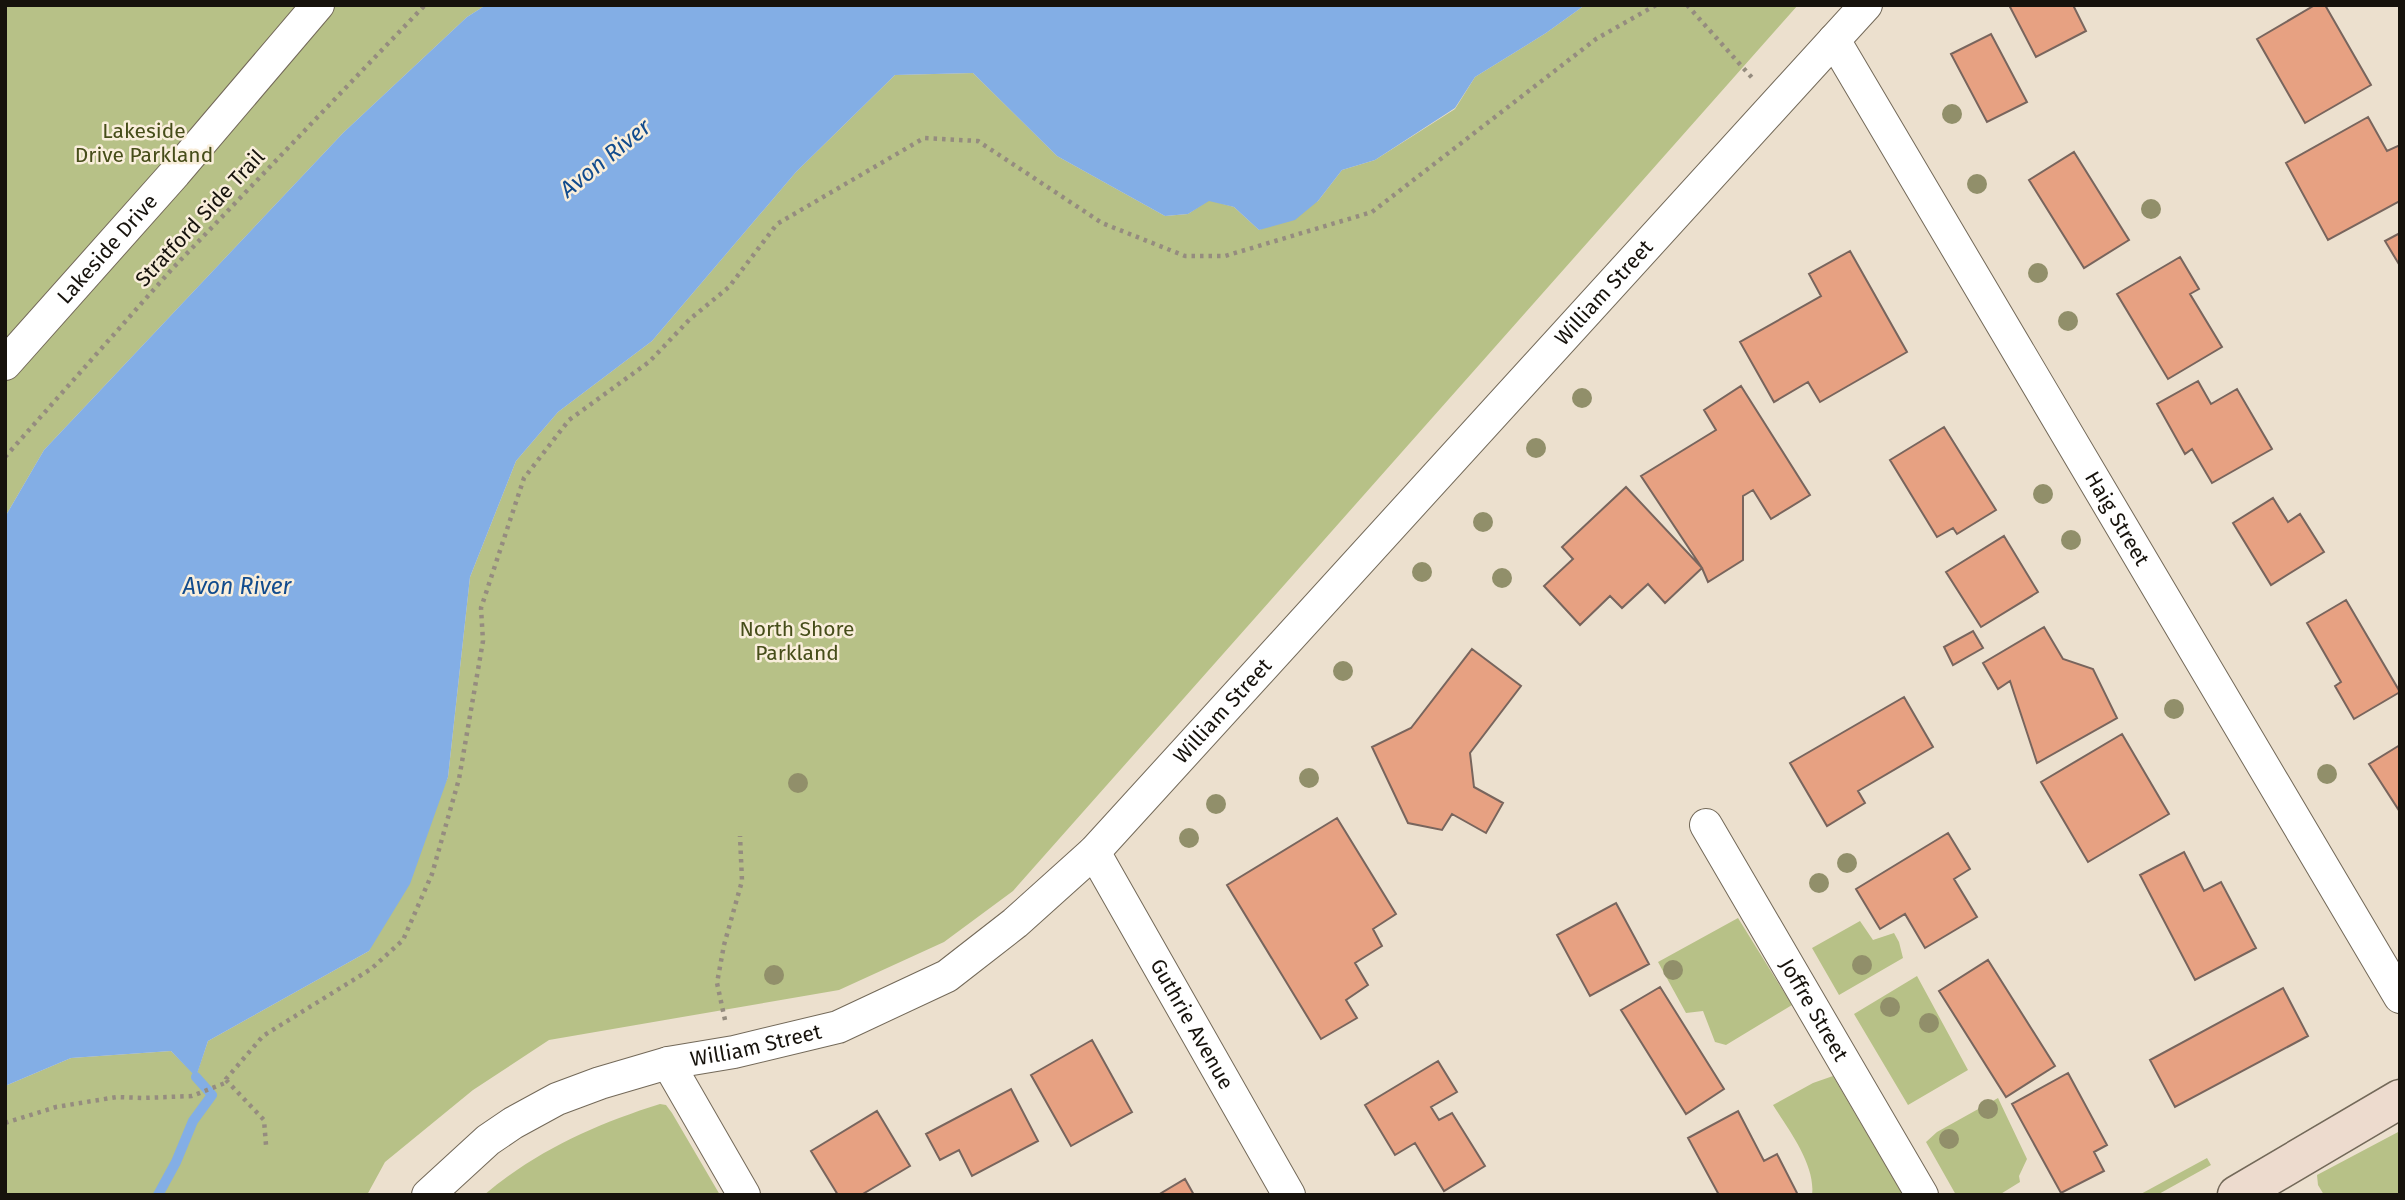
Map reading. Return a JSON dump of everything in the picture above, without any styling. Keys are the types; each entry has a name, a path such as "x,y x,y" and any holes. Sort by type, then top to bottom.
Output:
{"street":[{"name":"Lakeside Drive","path":"5,364 175,173 318,5"},
{"name":"William Street","path":"428,1195 488,1140 557,1099 668,1063 734,1052 838,1027 947,976 1015,923 1094,852 1866,5"},
{"name":"Haig Street","path":"1834,40 2400,996"},
{"name":"Joffre Street","path":"1706,825 1922,1195"},
{"name":"Guthrie Avenue","path":"1094,852 1289,1195"},
{"path":"668,1063 744,1195"},
{"path":"2237,1195 2400,1099"}],"path":[{"name":"Stratford Side Trail","path":"5,457 172,269 425,5"},
{"path":"5,1123 55,1107 117,1097 192,1096 225,1083 263,1036 372,969 403,940 432,874 459,779 483,641 481,608 524,478 569,421 649,362 690,319 729,287 777,224 924,138 978,141 1102,223 1185,256 1225,256 1372,212 1596,39 1656,5"},
{"path":"1687,5 1765,93 1777,102"},
{"path":"734,1052 717,983 724,945 742,881 740,836"},
{"path":"226,1079 264,1120 266,1144"}],"green space":[{"name":"Lakeside Drive Parkland","path":"5,5 486,5 467,17 343,133 44,450 5,517"},
{"name":"North Shore Parkland","path":"1585,5 1798,5 1013,891 944,942 839,990 549,1040 473,1090 385,1162 367,1195 5,1195 5,1086 71,1058 171,1051 196,1076 208,1041 369,951 448,777 470,577 516,461 558,412 652,341 796,172 895,75 973,73 1057,156 1165,216 1188,214 1209,200 1234,207 1259,230 1318,201 1342,170 1375,160 1455,109 1475,77"},
{"path":"1738,918 1792,1005 1726,1045 1715,1042 1703,1011 1686,1013 1658,962"},
{"path":"1860,921 1873,940 1894,933 1903,958 1839,995 1812,948"},
{"path":"1917,976 1968,1070 1908,1105 1854,1014"},
{"path":"1833,1076 1903,1195 1812,1195 1810,1172 1805,1160 1773,1105 1813,1083"},
{"path":"1998,1098 2027,1159 2019,1176 2020,1182 1999,1195 1956,1195 1926,1142 1937,1132"},
{"path":"660,1104 666,1105 672,1113 720,1195 484,1195 524,1165 568,1140 613,1120"},
{"path":"2400,1131 2400,1195 2324,1195 2318,1185 2317,1175"},
{"path":"2207,1158 2211,1165 2157,1195 2139,1195"}],"water":[{"name":"Avon River","path":"486,5 1585,5 1475,77 1455,108 1375,160 1342,170 1318,201 1295,220 1259,230 1234,207 1209,201 1188,214 1165,216 1057,156 973,73 895,75 796,172 652,341 558,412 516,461 470,577 448,777 410,884 369,951 208,1041 196,1077 171,1051 71,1058 5,1086 5,517 44,450 343,133 467,17"}],"building":[{"path":"2009,5 2073,5 2086,31 2036,57"},
{"path":"2315,5 2325,5 2371,85 2305,123 2257,39"},
{"path":"1991,34 2027,102 1987,122 1951,54"},
{"path":"2368,117 2387,151 2400,145 2400,201 2328,240 2286,163"},
{"path":"2074,152 2129,240 2084,268 2029,180"},
{"path":"2400,233 2400,266 2385,241"},
{"path":"1850,251 1907,352 1820,402 1808,382 1774,402 1740,342 1821,296 1809,274"},
{"path":"2180,257 2199,289 2190,294 2222,347 2168,379 2117,294"},
{"path":"2198,381 2211,404 2237,389 2272,449 2212,483 2192,449 2185,454 2157,404"},
{"path":"1741,386 1810,495 1771,519 1753,490 1743,496 1743,560 1708,582 1702,568 1641,476 1716,430 1704,410"},
{"path":"1944,427 1996,510 1957,534 1953,528 1937,537 1890,460"},
{"path":"1626,487 1702,568 1665,603 1648,584 1622,608 1610,596 1580,625 1544,586 1573,559 1562,547"},
{"path":"2273,498 2288,522 2300,514 2324,552 2271,585 2233,523"},
{"path":"2004,536 2038,592 1981,627 1946,572"},
{"path":"2346,600 2400,692 2354,719 2335,686 2341,682 2307,623"},
{"path":"2044,627 2063,659 2093,669 2117,718 2037,763 2010,681 1998,689 1983,663"},
{"path":"1973,631 1983,648 1953,665 1944,647"},
{"path":"1472,649 1521,686 1470,753 1474,787 1503,803 1486,833 1452,814 1442,830 1408,823 1372,747 1411,728"},
{"path":"1904,697 1933,747 1858,791 1865,803 1827,826 1790,763"},
{"path":"2122,734 2169,814 2088,862 2041,782"},
{"path":"2400,745 2400,812 2369,764"},
{"path":"1337,818 1396,914 1373,929 1382,946 1355,963 1368,985 1346,1000 1357,1018 1321,1039 1227,885"},
{"path":"1948,833 1970,869 1954,879 1977,917 1925,948 1905,914 1880,929 1856,889"},
{"path":"2184,852 2204,891 2221,882 2256,948 2195,980 2140,875"},
{"path":"1616,903 1649,964 1590,996 1557,935"},
{"path":"1988,960 2055,1066 2006,1097 1939,991"},
{"path":"1660,987 1724,1089 1686,1114 1621,1010"},
{"path":"2283,988 2308,1036 2175,1107 2150,1060"},
{"path":"1092,1040 1132,1112 1071,1146 1031,1075"},
{"path":"1438,1061 1457,1092 1431,1107 1439,1120 1452,1113 1485,1166 1444,1191 1415,1143 1395,1155 1365,1105"},
{"path":"2068,1073 2107,1145 2094,1152 2104,1171 2061,1193 2012,1104"},
{"path":"1011,1089 1038,1141 972,1176 959,1150 940,1160 926,1134"},
{"path":"877,1111 910,1166 861,1195 838,1195 811,1151"},
{"path":"1738,1111 1764,1161 1777,1154 1798,1195 1719,1195 1688,1138"},
{"path":"1185,1179 1194,1195 1158,1195"}],"waterway":[{"path":"158,1195 176,1162 193,1121 212,1095 196,1077"}]}
